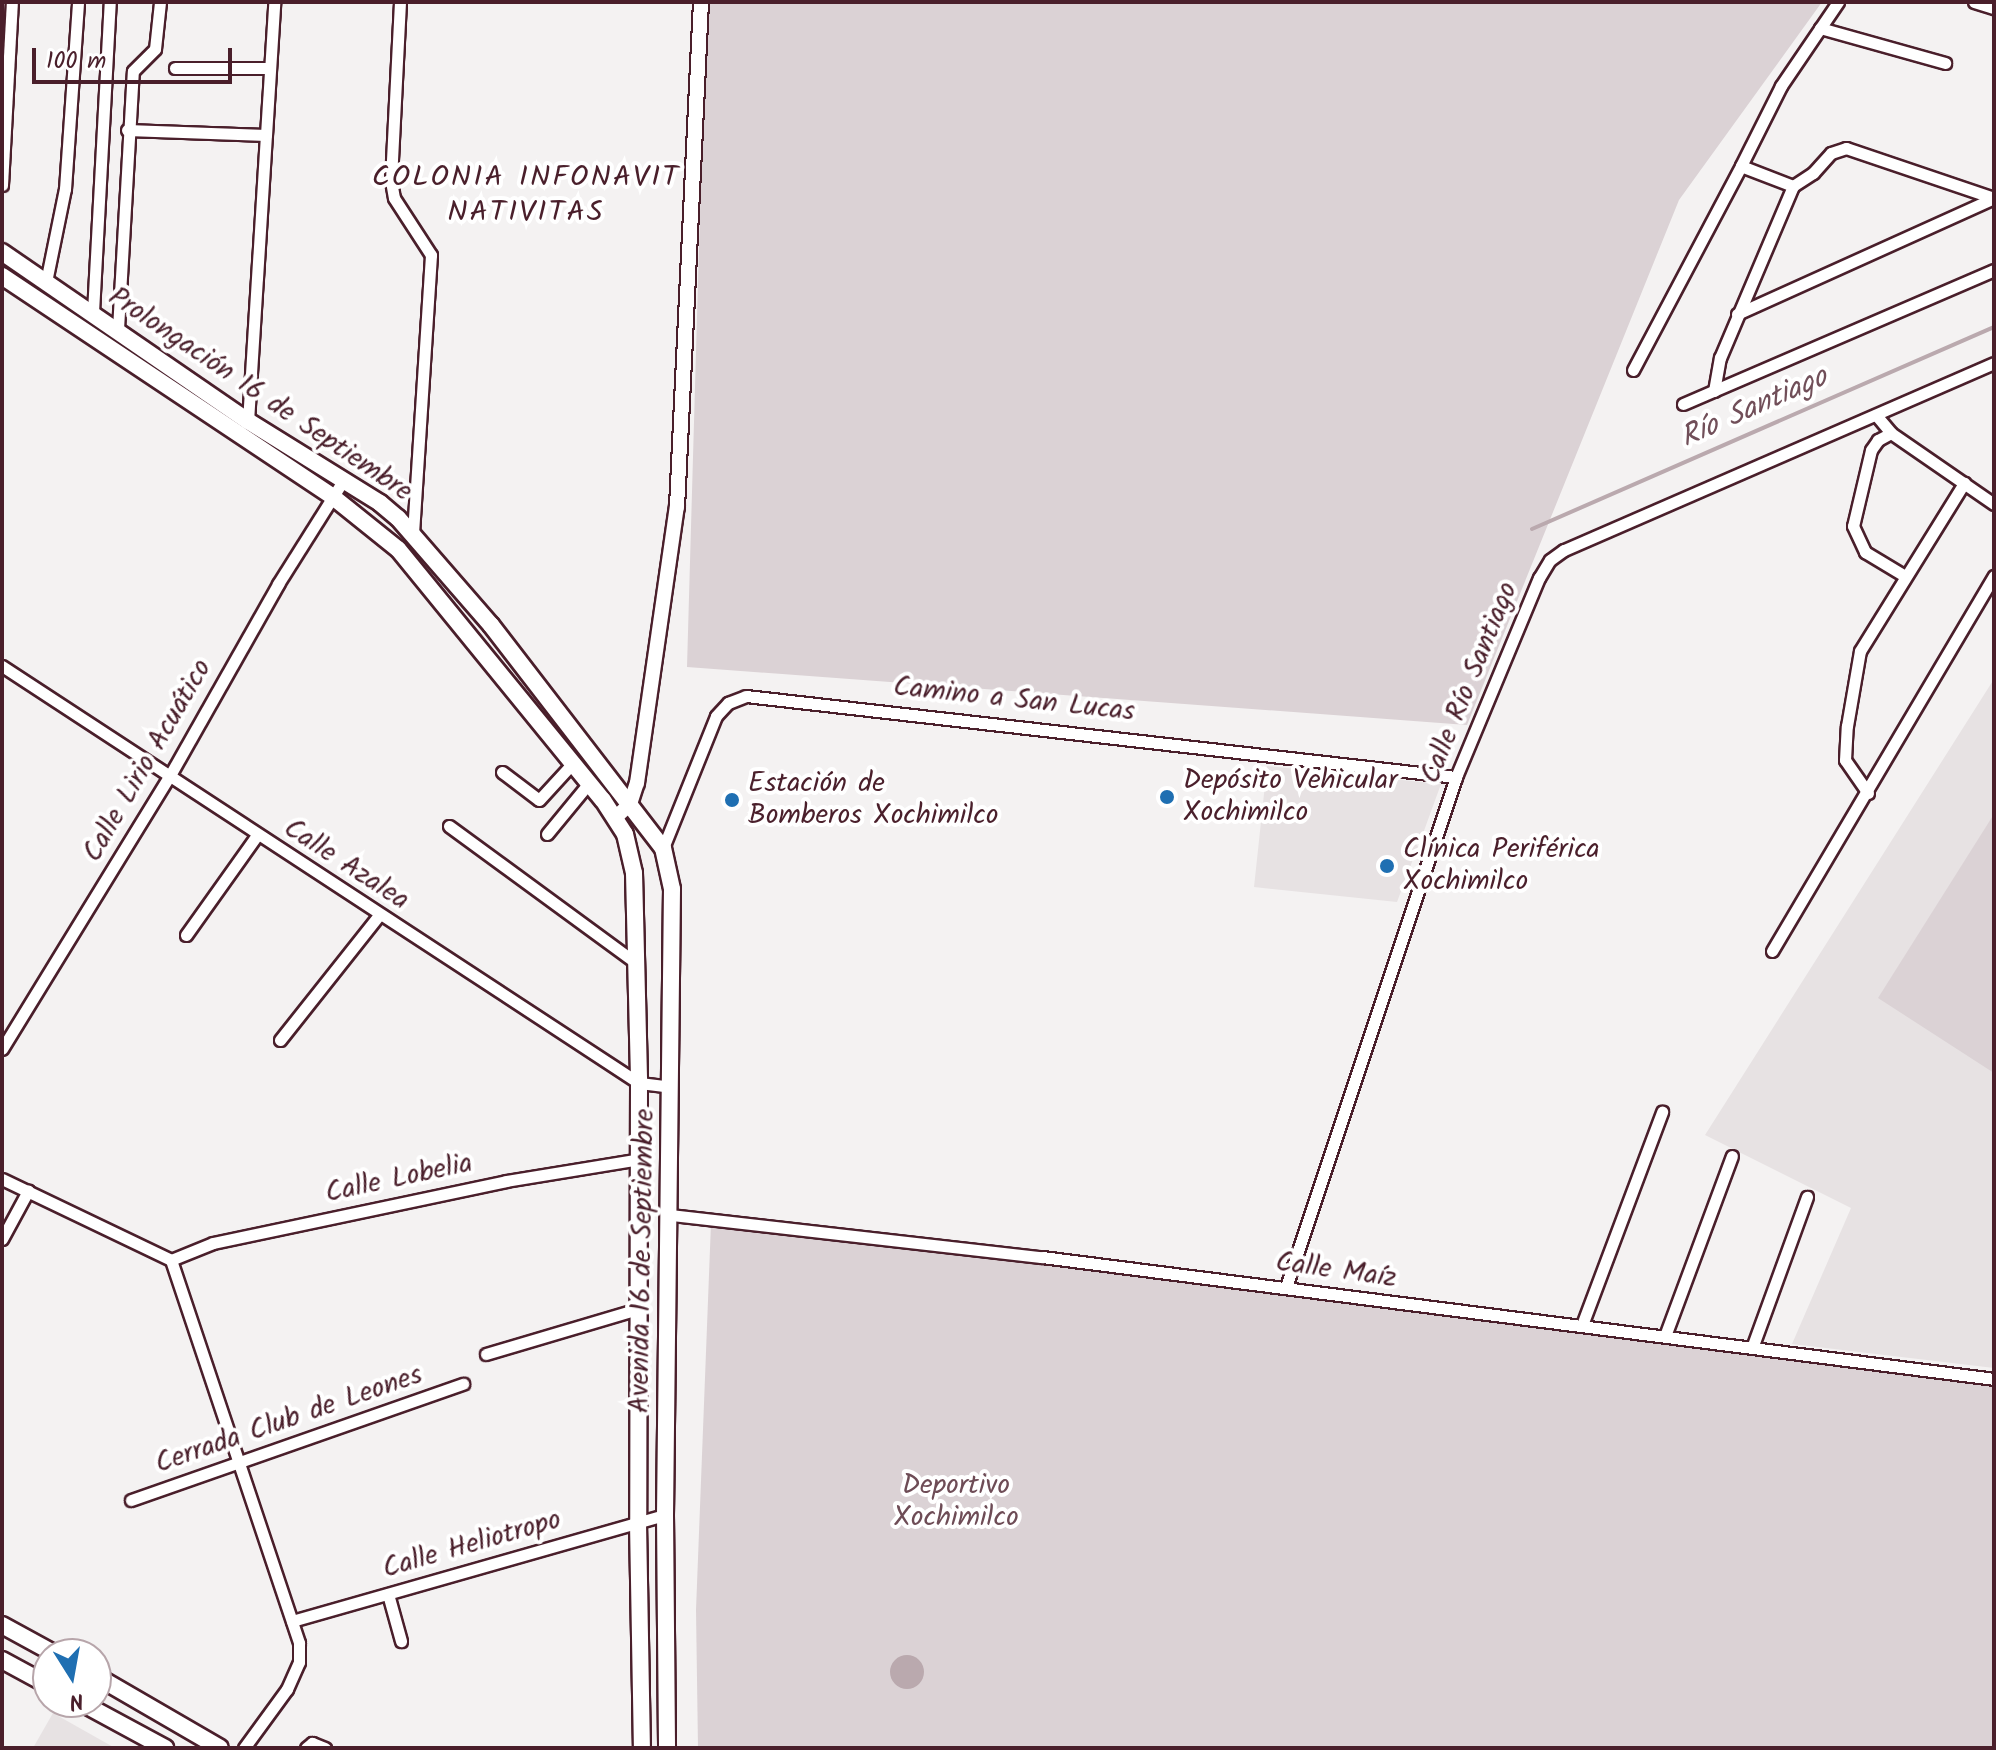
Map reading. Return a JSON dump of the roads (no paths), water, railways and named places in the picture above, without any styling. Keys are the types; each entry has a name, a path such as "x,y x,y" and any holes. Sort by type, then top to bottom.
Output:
{"main road":[{"name":"Prolongación 16 de Septiembre","path":"2,252 248,421 380,503 413,533 491,625 625,797"},
{"name":"Prolongación 16 de Septiembre","path":"2,276 333,497 398,549 603,800"},
{"name":"Avenida 16 de Septiembre","path":"625,797 663,848 672,889 671,1215 665,1515 667,1748"},
{"name":"Avenida 16 de Septiembre","path":"603,800 616,817 628,843 634,873 640,1159 638,1523 642,1748"},
{"path":"2,1625 32,1641"},
{"path":"2,1660 32,1676"},
{"path":"642,1676 667,1677"},
{"path":"112,1685 220,1748"},
{"path":"110,1718 165,1748"}],"street":[{"path":"2,185 12,2"},
{"path":"46,282 65,189 78,2"},
{"path":"93,312 110,2"},
{"path":"118,329 127,130 133,71 155,49 160,2"},
{"path":"248,421 274,2"},
{"path":"400,2 391,181 394,198 431,255 413,533"},
{"path":"616,817 625,797 637,783 677,507 701,2"},
{"path":"1633,370 1781,86 1838,2"},
{"path":"1974,2 1994,8"},
{"path":"1820,28 1945,63"},
{"path":"175,68 270,68"},
{"path":"127,130 266,135"},
{"path":"1714,391 1720,358 1793,186 1813,173 1831,153 1846,148 1994,198"},
{"path":"1741,166 1793,186"},
{"path":"1737,314 1994,198"},
{"path":"1683,404 1994,270"},
{"name":"Calle Río Santiago","path":"1286,1287 1456,777 1539,578 1550,560 1564,550 1994,363"},
{"path":"1876,415 1891,433 1994,504"},
{"path":"1891,433 1878,440 1871,450 1853,526 1865,552 1905,576"},
{"name":"Calle Lirio Acuático","path":"2,1049 169,777 278,584 344,479"},
{"path":"1868,793 1845,760 1855,668 1860,651 1964,483"},
{"path":"1772,951 1994,576"},
{"name":"Calle Azalea","path":"2,666 639,1083 671,1087"},
{"name":"Camino a San Lucas","path":"663,848 716,716 728,703 746,696 1456,777"},
{"path":"502,772 539,800 572,764"},
{"path":"547,834 589,783"},
{"path":"449,826 635,962"},
{"path":"186,935 257,835"},
{"path":"280,1040 379,915"},
{"path":"1582,1325 1662,1112"},
{"path":"1665,1336 1732,1156"},
{"name":"Calle Lobelia","path":"171,1260 213,1243 506,1181 640,1159"},
{"path":"2,1179 171,1260 299,1643 299,1662 287,1689 244,1748"},
{"path":"2,1239 28,1191"},
{"path":"1752,1348 1807,1197"},
{"name":"Calle Maíz","path":"671,1215 1286,1287 1994,1379"},
{"path":"486,1354 638,1309"},
{"name":"Cerrada Club de Leones","path":"131,1500 463,1384"},
{"name":"Calle Heliotropo","path":"292,1621 665,1515"},
{"path":"388,1594 401,1641"},
{"path":"309,1746 325,1748"}],"waterway":[{"name":"Río Santiago","path":"1532,529 1994,327"}],"place":[{"name":"Depósito Vehicular Xochimilco","path":"1167,797"},
{"name":"Estación de Bomberos Xochimilco","path":"732,800"},
{"name":"Clínica Periférica Xochimilco","path":"1387,866"}],"district":[{"name":"COLONIA INFONAVIT NATIVITAS","path":"526,195"}],"park label":[{"name":"Deportivo Xochimilco","path":"956,1502"}]}
